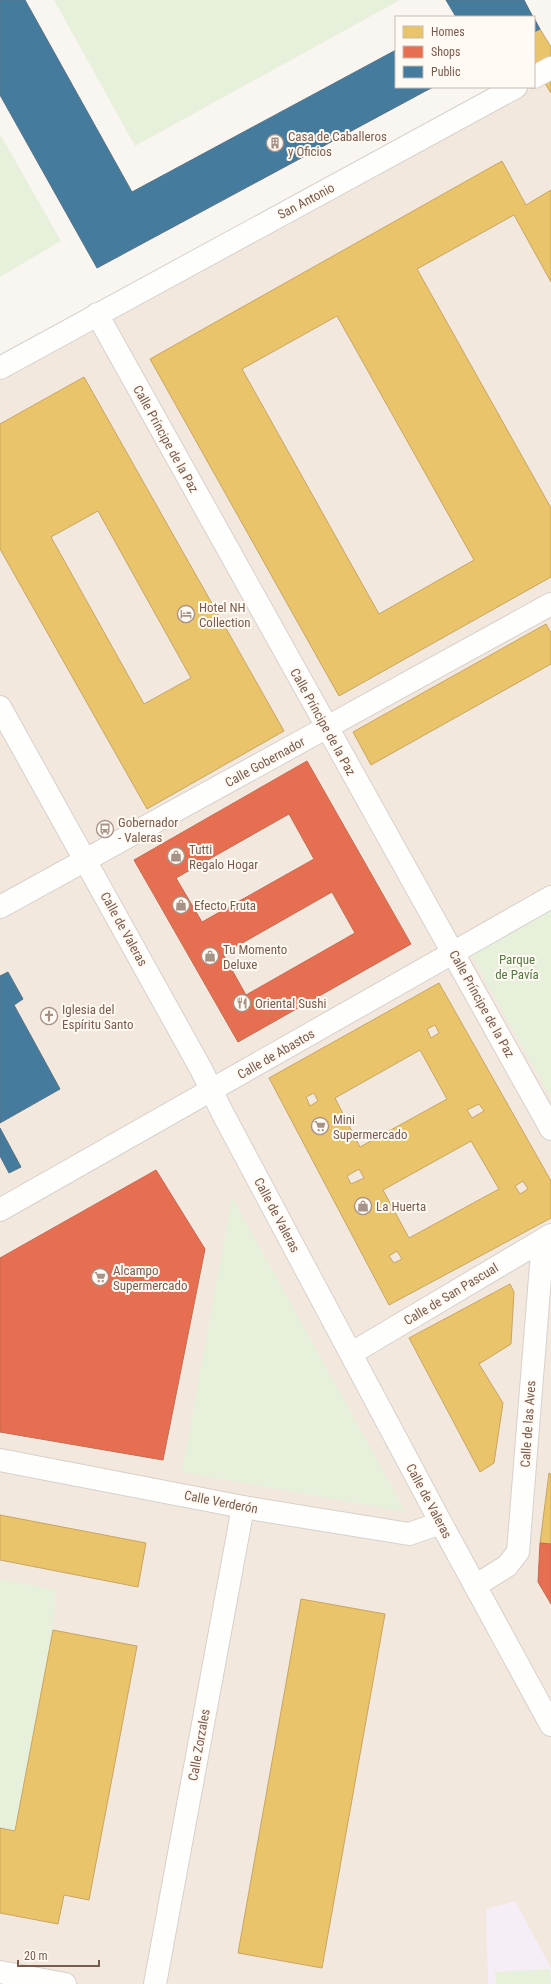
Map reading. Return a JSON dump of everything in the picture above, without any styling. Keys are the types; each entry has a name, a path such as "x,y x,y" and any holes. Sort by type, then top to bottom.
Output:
{"street":[{"path":"535,76 551,68"},
{"name":"San Antonio","path":"0,368 514,88"},
{"name":"Calle Príncipe de la Paz","path":"97,314 326,728 454,952 551,1129"},
{"name":"Calle Gobernador","path":"0,907 551,604"},
{"name":"Calle de Valeras","path":"0,706 201,1069 475,1586 548,1711"},
{"name":"Calle de Abastos","path":"0,1210 551,897"},
{"name":"Calle de San Pascual","path":"352,1353 547,1238"},
{"name":"Calle de las Aves","path":"475,1586 507,1566 518,1552 547,1238"},
{"name":"Calle Verderón","path":"0,1460 243,1507 410,1534 441,1523"},
{"name":"Calle Zorzales","path":"155,1984 243,1507"},
{"path":"0,1972 65,1984"}],"shaded area":[{"path":"551,71 551,1984 0,1984 0,369 520,88 535,88 535,86"},
{"path":"515,1901 551,1968 551,1984 488,1984 486,1909"}],"green space":[{"path":"54,0 400,0 135,146"},
{"path":"0,134 61,241 0,277"},
{"name":"Parque de Pavía","path":"551,908 551,1098 470,953"},
{"path":"232,1197 406,1512 182,1472"},
{"path":"0,1579 56,1590 53,1630 15,1831 0,1828"},
{"path":"550,1969 551,1984 496,1984 495,1972"}],"building: Homes":[{"path":"540,29 551,47 551,93 535,68 535,32"},
{"path":"502,161 526,205 551,190 551,282 514,215 417,269 551,508 551,577 339,696 150,359","holes":["337,316 474,560 379,614 242,369"]},
{"name":"Hotel NH Collection","path":"84,377 284,731 147,809 0,549 0,424","holes":["98,511 191,678 144,704 51,537"]},
{"path":"546,624 551,633 551,664 371,765 353,732"},
{"path":"439,983 551,1181 551,1218 389,1305 269,1078","holes":["435,1025 439,1033 431,1038 427,1029","420,1050 447,1099 360,1147 335,1098","314,1093 318,1101 310,1106 306,1097","479,1104 484,1111 472,1118 467,1110","471,1141 499,1189 409,1238 383,1190","359,1169 364,1178 351,1184 347,1176","523,1181 528,1189 520,1194 515,1186","397,1251 402,1259 394,1263 389,1256"]},
{"path":"510,1284 514,1292 511,1344 479,1364 503,1403 494,1463 480,1472 409,1338"},
{"path":"549,1473 551,1474 551,1544 540,1543"},
{"path":"0,1515 146,1543 138,1587 0,1560"},
{"path":"301,1599 385,1614 322,1968 238,1953"},
{"path":"53,1630 137,1646 89,1900 64,1895 58,1924 0,1913 0,1828 15,1831"}],"building: Shops":[{"path":"307,761 411,944 238,1042 134,860","holes":["289,814 314,859 202,922 176,878","332,892 355,933 246,995 223,954"]},
{"path":"156,1170 205,1249 163,1460 0,1432 0,1258"},
{"path":"540,1543 551,1544 551,1604 538,1582"}],"building: Public":[{"name":"Casa de Caballeros y Oficios","path":"0,0 25,0 132,192 395,51 395,88 431,88 97,268 0,95"},
{"path":"446,0 524,0 532,16 455,16"},
{"path":"535,20 540,29 535,32"},
{"path":"8,972 23,999 14,1005 60,1089 0,1123 0,976"},
{"path":"0,1128 21,1167 9,1173 0,1156"}],"place":[{"name":"Casa de Caballeros y Oficios","path":"275,143"},
{"name":"Hotel NH Collection","path":"186,614"},
{"name":"Gobernador - Valeras","path":"105,829"},
{"name":"Tutti Regalo Hogar","path":"176,856"},
{"name":"Efecto Fruta","path":"181,905"},
{"name":"Tu Momento Deluxe","path":"210,956"},
{"name":"Oriental Sushi","path":"242,1003"},
{"name":"Iglesia del Espíritu Santo","path":"49,1016"},
{"name":"Mini Supermercado","path":"320,1126"},
{"name":"La Huerta","path":"363,1206"},
{"name":"Alcampo Supermercado","path":"100,1277"}]}
